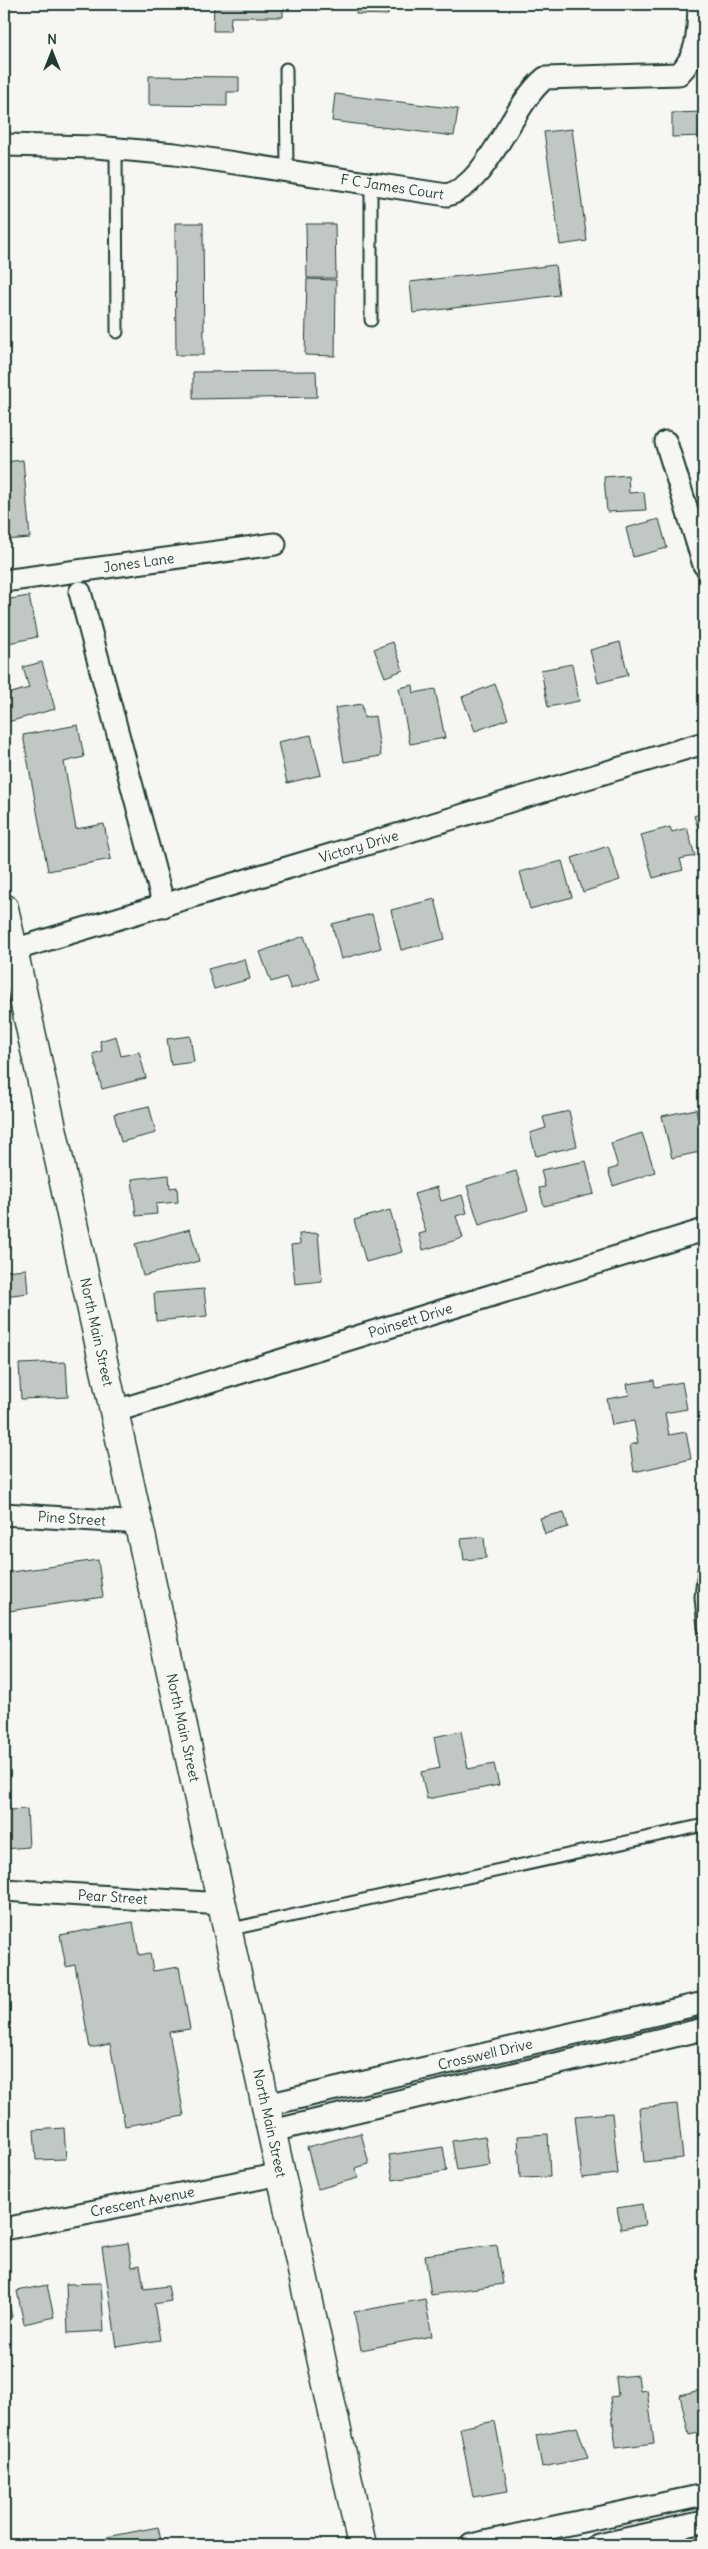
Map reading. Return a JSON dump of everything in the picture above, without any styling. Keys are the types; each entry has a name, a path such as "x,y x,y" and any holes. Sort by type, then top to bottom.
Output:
{"main road":[{"name":"North Main Street","path":"4,908 116,1411 227,1930 362,2545"}],"street":[{"name":"F C James Court","path":"4,145 116,148 175,154 447,195 458,192 473,181 531,92 545,78 554,76 662,76 679,74 687,66 696,46 699,4"},
{"path":"666,442 704,565"},
{"name":"Jones Lane","path":"4,581 275,544"},
{"path":"80,592 164,906"},
{"name":"Victory Drive","path":"13,950 704,743"},
{"name":"Poinsett Drive","path":"116,1411 704,1230"},
{"name":"Pine Street","path":"4,1514 140,1523"},
{"name":"Pear Street","path":"4,1890 222,1904"},
{"name":"Crosswell Drive","path":"269,2118 704,2003"},
{"name":"Crosswell Drive","path":"269,2118 704,2029"},
{"name":"Crescent Avenue","path":"4,2229 281,2174"},
{"path":"471,2545 704,2495"},
{"path":"598,2545 704,2522"}],"lane":[{"path":"286,69 287,171"},
{"path":"116,148 117,332"},
{"path":"371,320 372,183"},
{"path":"704,1570 701,1597 704,1628"},
{"path":"227,1930 704,1825"}],"building":[{"path":"214,4 283,4 283,17 231,17 230,31 213,31"},
{"path":"297,4 327,4 327,6 297,6"},
{"path":"356,4 388,4 388,15 356,14"},
{"path":"149,76 239,77 239,92 227,92 227,106 149,105"},
{"path":"335,94 458,109 454,136 332,121"},
{"path":"704,112 704,136 672,137 672,113"},
{"path":"572,129 587,241 560,245 544,132"},
{"path":"175,223 203,223 204,355 176,355"},
{"path":"306,224 335,224 336,278 307,278"},
{"path":"555,265 559,295 413,313 410,282"},
{"path":"307,279 336,280 335,356 305,355"},
{"path":"316,371 317,397 193,399 193,372"},
{"path":"23,460 30,538 4,540 4,462"},
{"path":"628,475 629,493 644,492 646,510 607,512 604,477"},
{"path":"659,519 667,548 633,557 626,528"},
{"path":"29,596 37,637 4,644 4,600"},
{"path":"393,642 403,670 385,677 374,649"},
{"path":"620,642 628,675 598,683 590,650"},
{"path":"42,662 55,709 4,723 4,695 29,688 23,667"},
{"path":"572,664 579,701 548,707 541,670"},
{"path":"495,684 508,719 475,731 462,697"},
{"path":"413,685 414,693 435,689 445,738 410,744 399,688"},
{"path":"362,704 364,718 375,716 381,756 344,762 335,708"},
{"path":"78,725 84,757 64,762 76,829 104,824 111,859 48,871 23,735"},
{"path":"311,735 321,775 287,783 278,742"},
{"path":"704,812 704,846 694,816"},
{"path":"670,827 672,832 687,828 695,856 680,859 683,870 653,878 641,835"},
{"path":"608,846 620,880 583,892 572,858"},
{"path":"562,861 572,897 530,909 520,872"},
{"path":"435,899 445,939 401,950 391,910"},
{"path":"372,914 381,948 341,959 332,924"},
{"path":"304,936 319,979 291,989 286,977 271,982 260,952"},
{"path":"245,959 250,979 214,989 208,969"},
{"path":"116,1036 121,1056 139,1052 146,1078 102,1089 93,1054 102,1051 100,1041"},
{"path":"190,1036 194,1062 171,1065 167,1039"},
{"path":"149,1106 156,1133 121,1142 114,1114"},
{"path":"696,1109 704,1151 672,1158 662,1116"},
{"path":"569,1111 577,1146 536,1156 530,1133 546,1128 543,1117"},
{"path":"642,1133 655,1172 613,1186 608,1170 618,1167 611,1143"},
{"path":"586,1161 594,1194 544,1206 539,1188 545,1187 541,1170"},
{"path":"516,1171 528,1210 479,1225 467,1186"},
{"path":"169,1175 170,1188 177,1187 178,1202 156,1204 157,1214 136,1216 132,1179"},
{"path":"437,1187 441,1201 462,1195 467,1213 456,1216 463,1238 423,1250 419,1234 426,1232 414,1194"},
{"path":"390,1210 402,1252 366,1262 354,1220"},
{"path":"190,1229 199,1261 143,1276 135,1244"},
{"path":"318,1233 322,1281 295,1284 291,1245 300,1244 299,1234"},
{"path":"26,1269 28,1293 4,1296 4,1271"},
{"path":"204,1289 207,1316 156,1321 154,1293"},
{"path":"66,1362 68,1397 21,1399 19,1364"},
{"path":"654,1380 655,1387 682,1382 687,1409 665,1413 669,1435 686,1432 691,1459 634,1472 630,1445 638,1443 634,1421 612,1425 607,1399 629,1395 627,1384"},
{"path":"564,1512 568,1527 545,1534 540,1518"},
{"path":"484,1537 486,1558 464,1560 461,1539"},
{"path":"98,1560 103,1597 9,1611 4,1573"},
{"path":"461,1731 468,1769 494,1764 499,1785 427,1799 421,1772 440,1768 434,1737"},
{"path":"4,1802 9,1802 9,1810 27,1809 29,1847 4,1849"},
{"path":"133,1922 139,1955 150,1953 153,1971 179,1967 190,2029 169,2032 184,2116 125,2126 110,2044 90,2048 75,1965 66,1967 60,1935"},
{"path":"677,2104 683,2158 644,2162 639,2108"},
{"path":"612,2113 618,2174 582,2178 575,2116"},
{"path":"64,2128 66,2159 36,2160 34,2130"},
{"path":"361,2133 369,2164 355,2168 358,2178 318,2189 307,2147"},
{"path":"548,2134 550,2177 520,2178 518,2136"},
{"path":"485,2136 490,2165 457,2170 452,2141"},
{"path":"4,2143 11,2175 4,2177"},
{"path":"443,2147 447,2171 393,2180 389,2155"},
{"path":"642,2204 645,2225 621,2229 617,2208"},
{"path":"128,2243 132,2267 140,2265 144,2289 168,2286 171,2301 154,2304 160,2340 117,2347 102,2247"},
{"path":"497,2245 503,2284 431,2295 425,2255"},
{"path":"101,2283 104,2331 68,2333 66,2284"},
{"path":"47,2285 54,2317 24,2324 17,2291"},
{"path":"8,2299 12,2317 4,2319 4,2300"},
{"path":"425,2299 432,2336 361,2350 354,2312"},
{"path":"638,2375 640,2391 647,2390 654,2443 616,2448 610,2397 618,2396 616,2377"},
{"path":"704,2389 704,2432 689,2435 680,2395"},
{"path":"495,2421 508,2491 473,2497 460,2428"},
{"path":"577,2427 588,2458 542,2467 536,2435"},
{"path":"158,2527 162,2545 109,2545 107,2537"}]}
